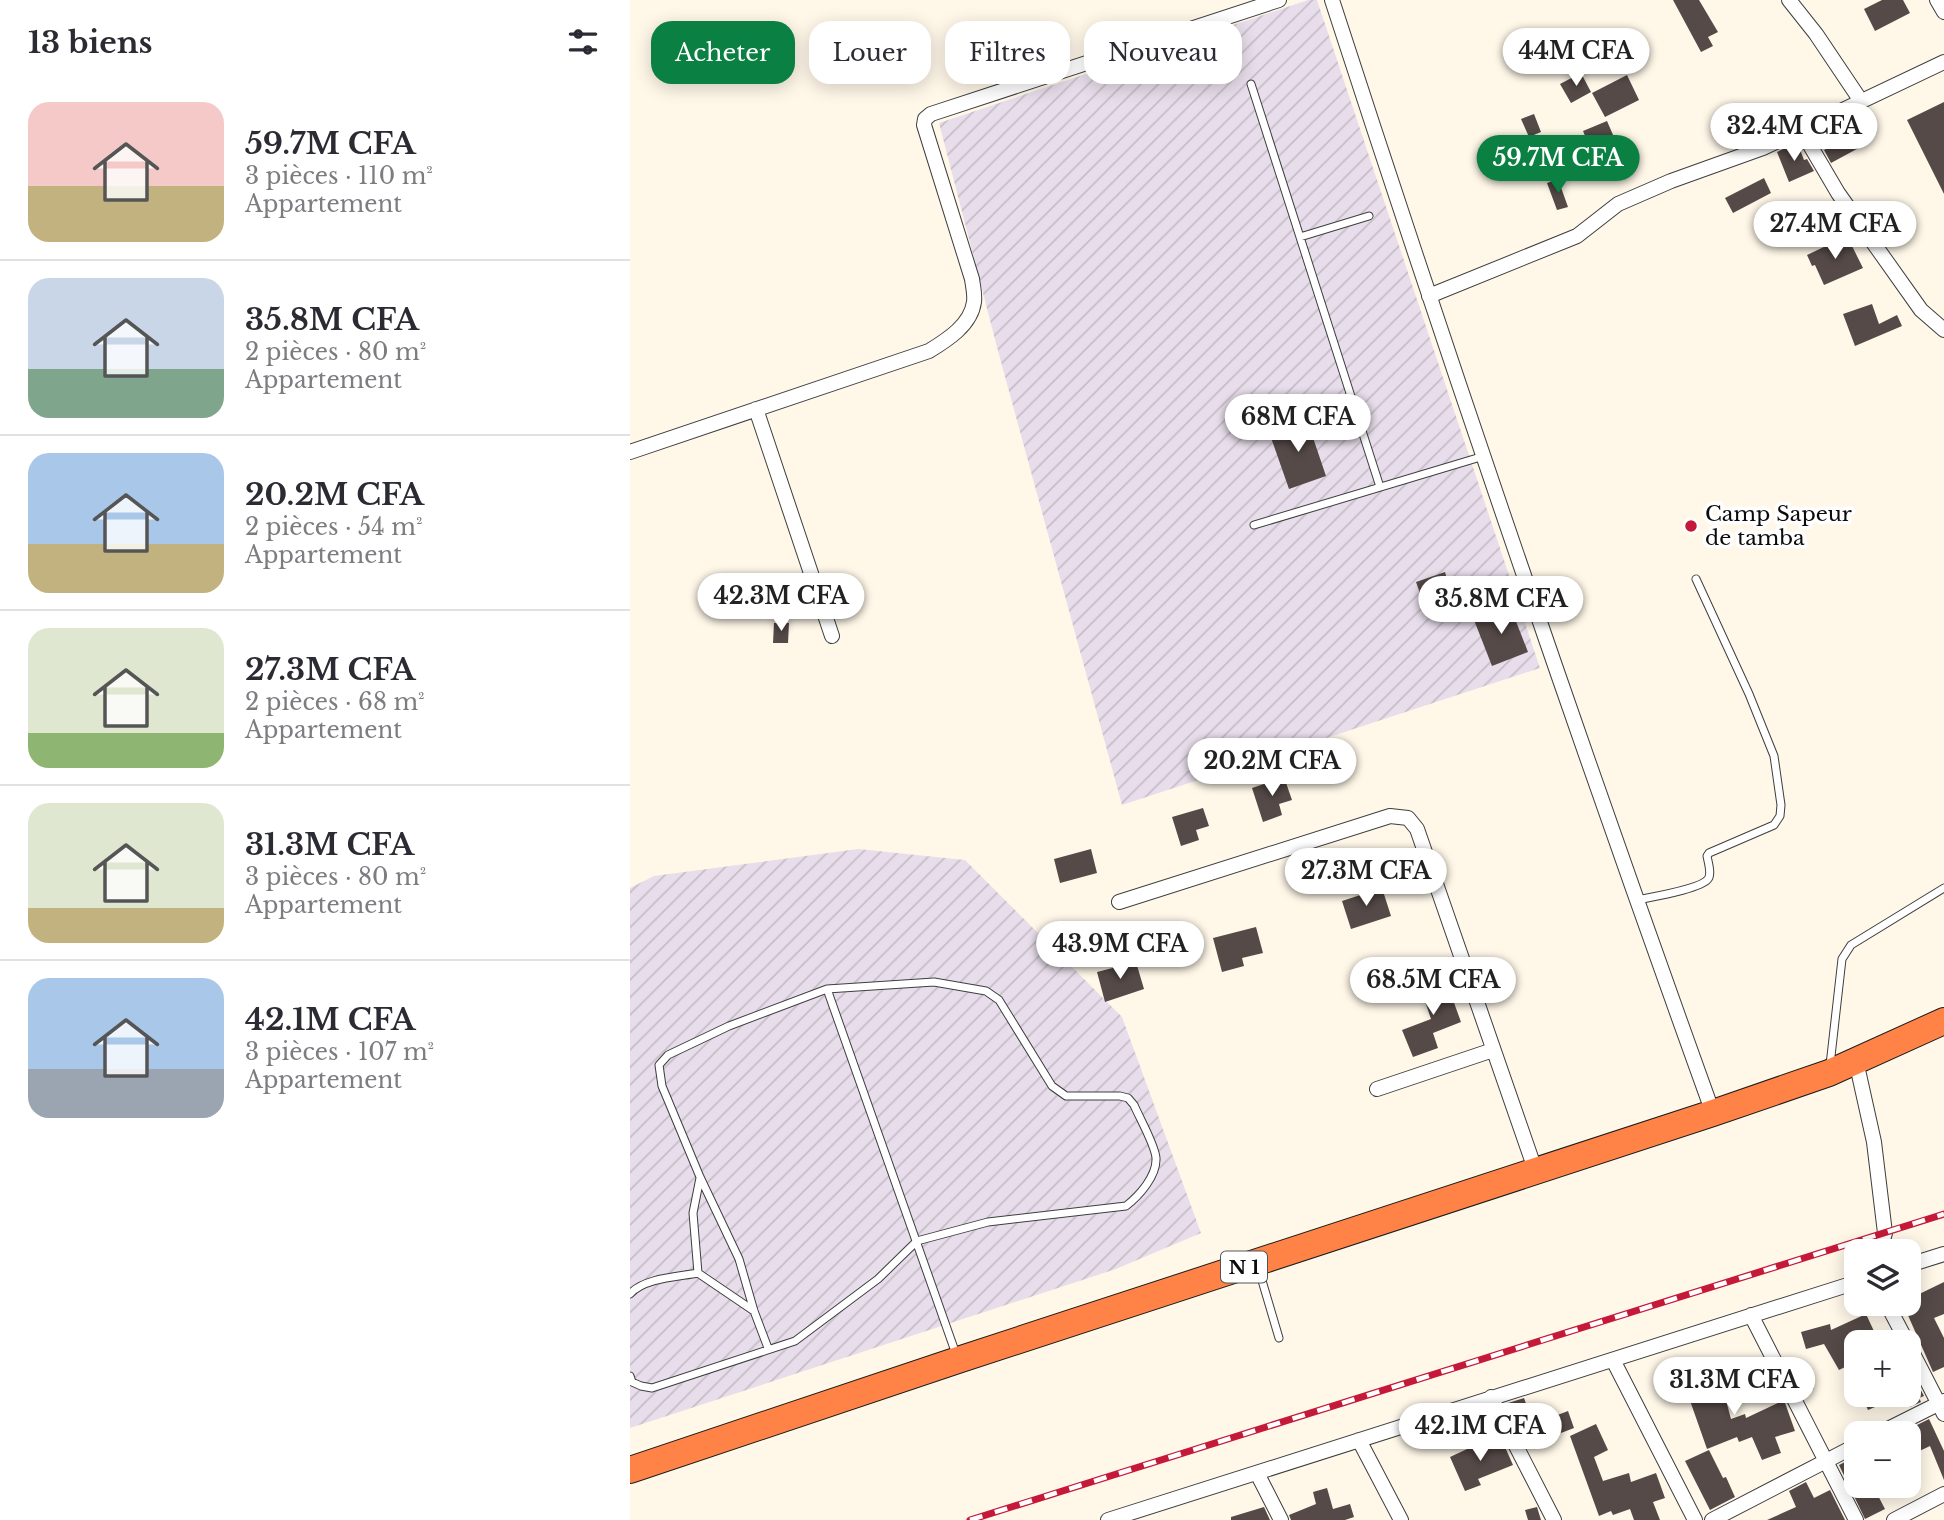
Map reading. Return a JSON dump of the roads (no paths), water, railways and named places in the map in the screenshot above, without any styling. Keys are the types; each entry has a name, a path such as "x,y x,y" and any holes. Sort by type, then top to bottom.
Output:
{"highway":[{"name":"N 1","path":"630,1470 1713,1113 1829,1073 1944,1021"}],"street":[{"path":"630,452 929,351 949,339 966,321 974,303 972,279 924,125 931,114 1279,0"},
{"path":"1332,0 1429,296 1636,901 1713,1113"},
{"path":"1789,0 1816,34 1861,101"},
{"path":"1937,0 1944,12"},
{"path":"1429,296 1577,236 1618,204 1671,181 1763,148 1944,62"},
{"path":"1801,130 1839,193 1913,299 1921,310 1944,330"},
{"path":"756,409 832,636"},
{"path":"1119,902 1390,816 1408,818 1418,828 1536,1172"},
{"path":"1377,1089 1493,1050"},
{"path":"1856,1061 1874,1142 1885,1233 1883,1239"},
{"path":"1921,1261 1944,1254"},
{"path":"1108,1520 1844,1286"},
{"path":"1751,1315 1856,1520"},
{"path":"1613,1360 1695,1520"},
{"path":"1908,1421 1942,1406 1921,1368"},
{"path":"1491,1397 1554,1520"},
{"path":"1359,1440 1401,1520"},
{"path":"1712,1520 1844,1452"},
{"path":"1257,1473 1281,1520"},
{"path":"1894,1520 1944,1494"}],"lane":[{"path":"1251,85 1380,487"},
{"path":"1300,237 1369,216"},
{"path":"1254,525 1484,456"},
{"path":"1636,901 1698,885 1710,875 1707,856 1709,853 1774,825 1780,816 1782,805 1774,756 1749,694 1696,579"},
{"path":"1829,1073 1842,959 1851,945 1944,888"},
{"path":"630,1376 632,1382 641,1387 652,1388 796,1341 878,1279 917,1241 988,1222 1126,1206 1135,1199 1151,1177 1156,1157 1134,1105 1128,1098 1120,1096 1066,1096 1052,1086 999,1000 986,990 934,982 827,989 729,1026 668,1055 659,1065 662,1086 700,1177 739,1259 768,1348"},
{"path":"827,989 958,1360"},
{"path":"698,1273 694,1213 700,1177"},
{"path":"1257,1263 1279,1338"},
{"path":"630,1294 654,1281 698,1273 754,1311"}],"railway":[{"path":"970,1520 1944,1214"}],"place":[{"name":"Camp Sapeur de tamba","path":"1691,526"}]}
